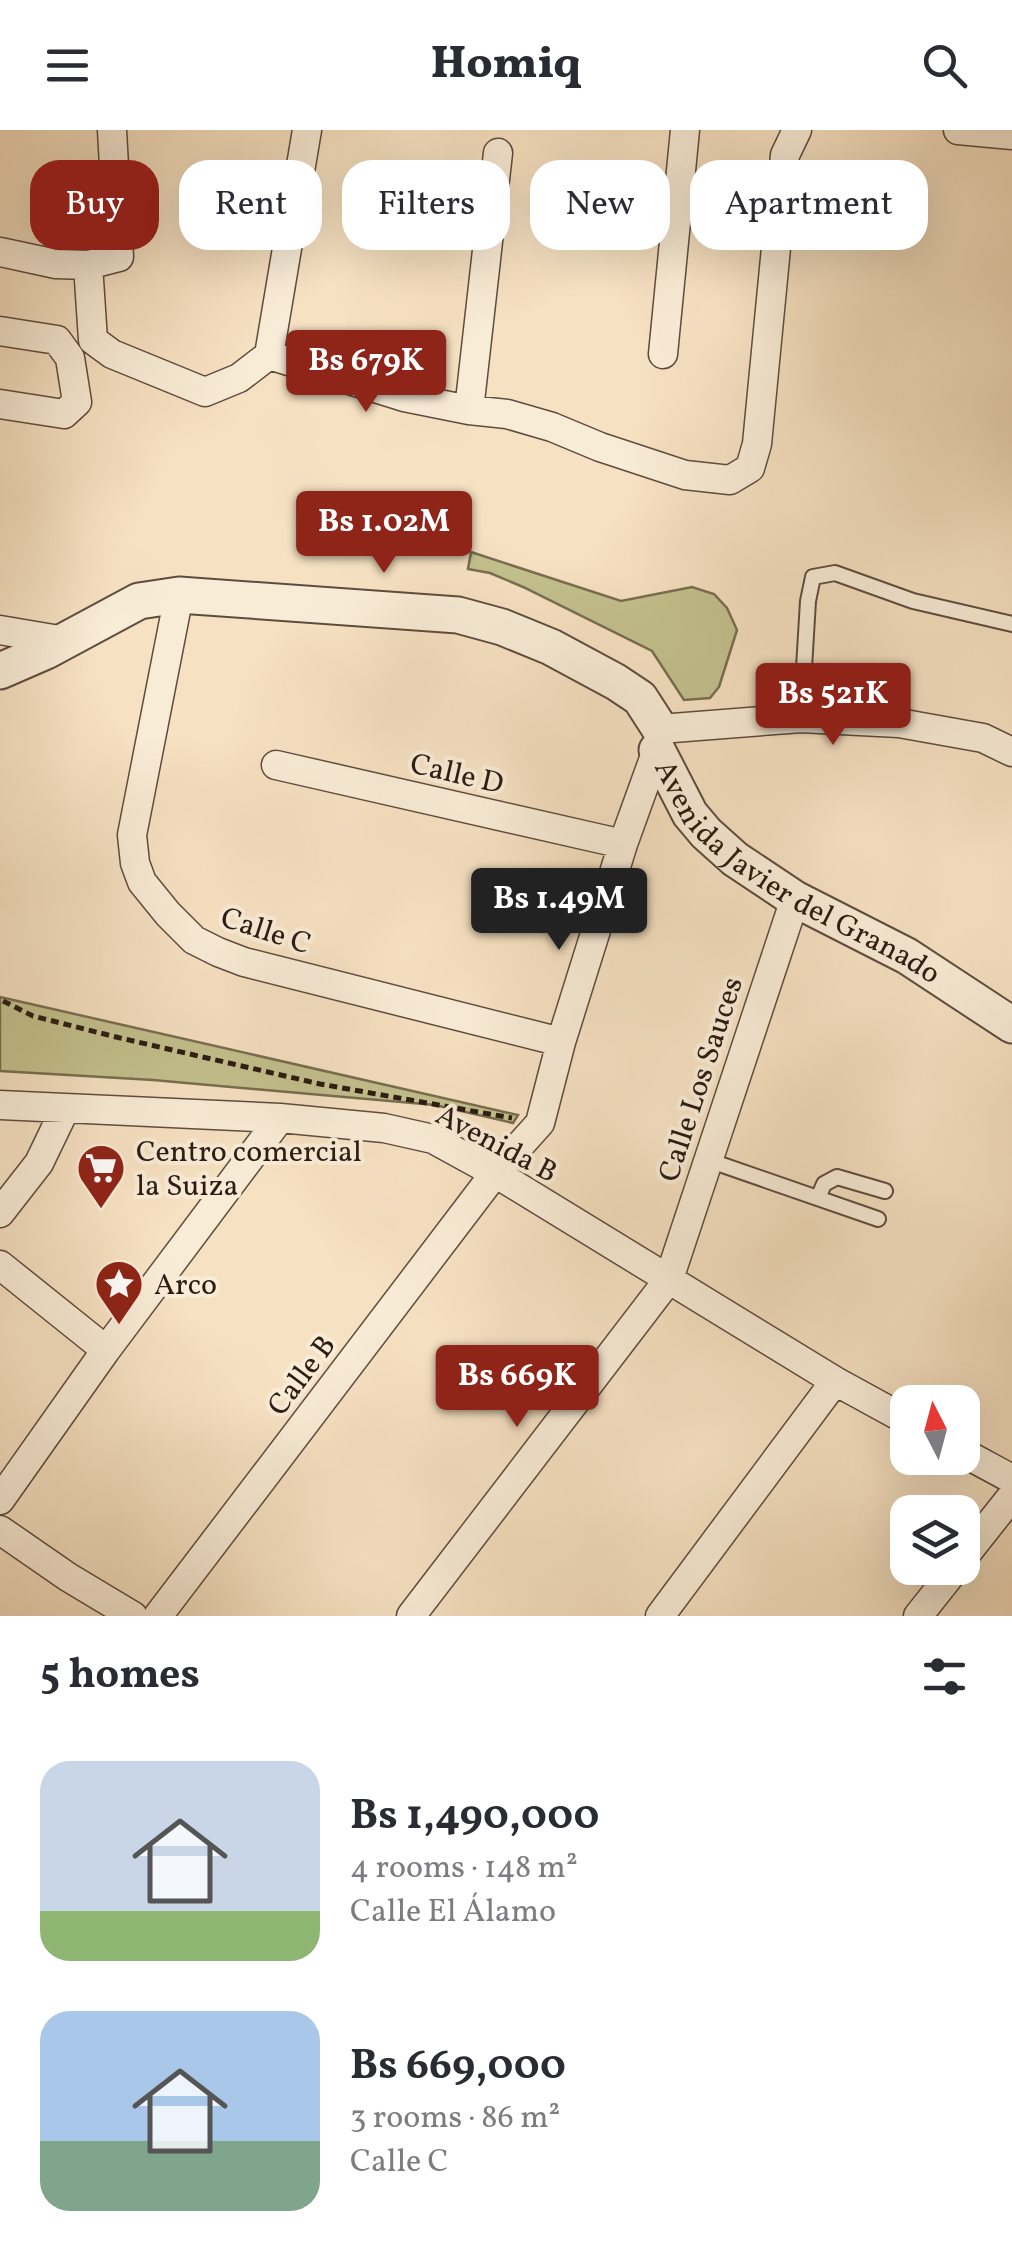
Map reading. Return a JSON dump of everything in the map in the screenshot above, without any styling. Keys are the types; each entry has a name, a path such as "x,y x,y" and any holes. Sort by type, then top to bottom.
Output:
{"street":[{"path":"0,252 56,264 88,265 119,257 112,130"},
{"path":"88,265 93,340 112,354 205,392 239,378 268,355 307,130"},
{"path":"662,354 685,130"},
{"path":"268,355 404,397 506,414 552,427 685,475 730,480 750,468 757,444 785,156 797,130"},
{"path":"958,130 1012,136"},
{"path":"469,410 498,153"},
{"path":"0,331 57,340 70,358 76,402 64,414 0,404"},
{"name":"Avenida Javier del Granado","path":"0,671 140,602 179,595 458,615 502,627 551,647 640,698 690,814 735,858 795,899 907,956 1012,1026"},
{"name":"Calle C","path":"179,595 132,836 134,863 142,882 168,914 194,940 244,962 562,1042"},
{"path":"0,630 65,641"},
{"path":"540,1123 658,740 802,718 899,723 983,738 1012,752"},
{"name":"Calle D","path":"276,765 623,844"},
{"name":"Calle Los Sauces","path":"669,1280 795,899"},
{"name":"Avenida B","path":"0,1106 280,1118 384,1128 432,1140 890,1412"},
{"path":"0,1213 40,1163 65,1109"},
{"path":"0,1500 106,1350 280,1118"},
{"name":"Calle B","path":"158,1616 495,1174 540,1123"},
{"path":"0,1264 106,1350"},
{"path":"411,1616 669,1280"},
{"path":"660,1616 835,1381"},
{"path":"980,1462 1012,1479"},
{"path":"980,1536 1012,1496"},
{"path":"0,1530 68,1578 133,1616"},
{"path":"918,1616 943,1585"}],"lane":[{"path":"802,718 808,601 814,578 835,573 914,601 1012,624"},
{"path":"707,1160 878,1219"},
{"path":"818,1198 824,1184 837,1177 885,1191"}],"path":[{"path":"3,1001 33,1016 320,1084 540,1123"}],"shaded area":[{"path":"471,552 621,601 692,587 714,594 727,608 737,630 719,687 710,698 684,700 652,651 523,587 490,573 468,569"},
{"path":"0,997 518,1115 513,1123 435,1105 0,1071"}],"place":[{"name":"Centro comercial la Suiza","path":"101,1210"},
{"name":"Arco","path":"119,1326"}]}
